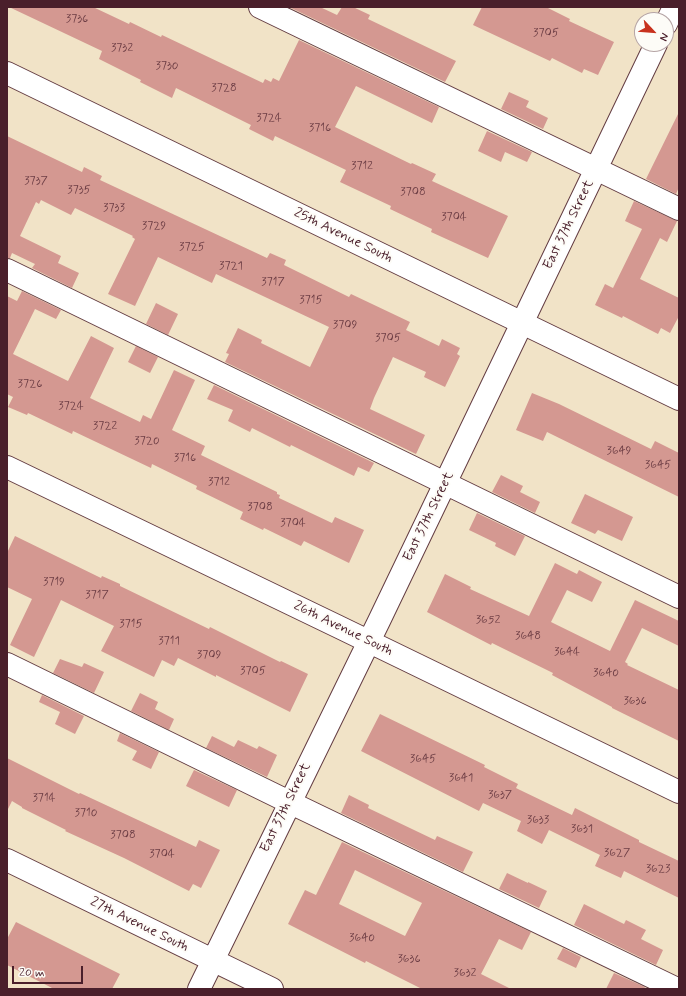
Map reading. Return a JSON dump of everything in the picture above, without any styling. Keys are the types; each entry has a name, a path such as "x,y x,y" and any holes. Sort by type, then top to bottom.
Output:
{"street":[{"path":"260,7 679,209"},
{"name":"East 37th Street","path":"199,989 289,802 369,641 652,52"},
{"name":"25th Avenue South","path":"7,73 679,399"},
{"path":"7,270 679,596"},
{"name":"26th Avenue South","path":"7,468 369,641 679,792"},
{"path":"7,664 677,989"},
{"name":"27th Avenue South","path":"7,860 272,989"}],"building":[{"path":"9,7 93,7 129,24 130,22 161,37 162,35 263,83 265,79 271,82 273,78 279,81 299,40 439,107 432,123 356,86 335,127 411,164 412,163 436,174 432,181 508,216 488,258 431,232 432,229 390,209 391,206 340,182 346,170 275,136 273,141 249,129 251,125 176,88 172,98 140,82 141,80 99,59 102,51"},
{"path":"289,7 320,7 337,15 342,7 353,7 370,15 368,19 456,61 445,82"},
{"path":"482,7 546,7 570,19 569,21 614,42 598,75 584,69 582,73 552,58 550,61 473,25"},
{"path":"509,92 529,101 526,107 548,118 543,129 501,109"},
{"path":"679,112 679,187 676,194 646,179"},
{"path":"487,131 532,152 527,162 505,152 501,162 478,151"},
{"path":"7,136 82,172 84,167 102,176 100,180 267,258 270,253 286,260 284,265 349,297 351,294 410,322 406,330 439,346 442,339 460,348 457,354 460,356 445,387 424,377 426,372 393,357 374,398 370,409 425,435 416,454 225,362 229,354 226,353 238,328 262,340 261,343 310,367 329,327 216,274 212,283 158,257 135,306 108,294 135,239 132,237 133,236 75,208 71,215 41,200 39,204 36,202 20,236 61,256 58,263 79,273 72,288 32,268 35,264 12,253 10,258 7,258"},
{"path":"634,201 677,221 667,242 660,238 640,279 679,298 679,316 670,333 661,328 658,334 623,316 622,318 595,305 605,284 613,288 642,229 625,221"},
{"path":"22,291 61,310 56,319 35,309 13,354 68,381 91,336 114,348 90,398 140,422 143,415 151,419 174,370 195,380 172,430 205,446 201,455 277,492 277,494 280,495 279,498 332,523 335,517 364,530 349,563 304,541 301,546 264,528 263,530 240,519 243,512 196,489 197,486 152,464 151,468 73,431 72,434 28,413 27,415 8,407 13,397 7,394 7,296 17,301"},
{"path":"156,303 178,314 168,335 146,324"},
{"path":"136,346 158,357 150,373 128,362"},
{"path":"214,385 374,463 369,472 358,467 354,476 291,445 290,447 252,428 250,432 228,421 233,410 207,399"},
{"path":"532,393 559,404 651,449 655,441 679,453 679,497 547,432 543,441 516,430"},
{"path":"501,475 523,486 520,492 540,502 535,513 492,492"},
{"path":"585,494 633,517 622,541 598,530 595,534 571,523"},
{"path":"477,513 525,536 515,556 495,546 496,543 469,530"},
{"path":"15,536 101,578 102,576 120,584 120,586 209,629 210,627 280,662 281,661 308,674 290,712 178,658 174,666 162,660 154,677 101,651 114,626 61,600 34,657 10,645 32,599 7,587 7,553"},
{"path":"555,563 577,574 579,570 602,582 592,602 567,590 551,622 610,651 635,600 679,621 679,646 642,628 625,662 628,664 627,665 679,690 679,741 612,708 552,675 553,673 492,643 491,645 427,612 445,574 471,587 470,589 529,616"},
{"path":"60,659 82,667 84,663 104,672 94,693 53,673"},
{"path":"140,693 158,702 155,709 174,719 169,730 131,711"},
{"path":"42,695 84,716 75,734 55,724 60,712 39,702"},
{"path":"380,714 485,765 484,767 518,784 516,788 520,790 572,815 575,808 639,840 639,842 679,861 679,898 624,871 621,878 595,866 600,855 549,830 542,844 517,831 521,821 483,803 479,811 361,751"},
{"path":"120,733 159,752 151,769 132,760 137,751 117,741"},
{"path":"212,736 234,747 238,740 257,749 259,746 277,755 267,777 206,748"},
{"path":"7,758 79,794 80,793 196,847 199,840 220,850 201,888 193,884 189,891 124,858 65,831 66,830 22,808 12,801 7,811"},
{"path":"194,770 237,790 229,807 186,786"},
{"path":"349,795 369,805 368,808 435,840 437,836 473,852 463,872 341,813"},
{"path":"342,842 531,932 522,950 499,939 481,974 511,989 422,989 366,961 365,963 288,924 305,890 316,895","holes":["355,870 422,903 405,936 339,904"]},
{"path":"507,873 547,891 539,908 499,889"},
{"path":"584,904 624,924 626,920 646,930 641,939 663,950 656,965 574,925"},
{"path":"16,922 120,974 112,989 54,989 7,965 7,939"},
{"path":"563,948 581,957 576,968 557,959"},
{"path":"614,973 645,987 644,989 606,989"}]}
